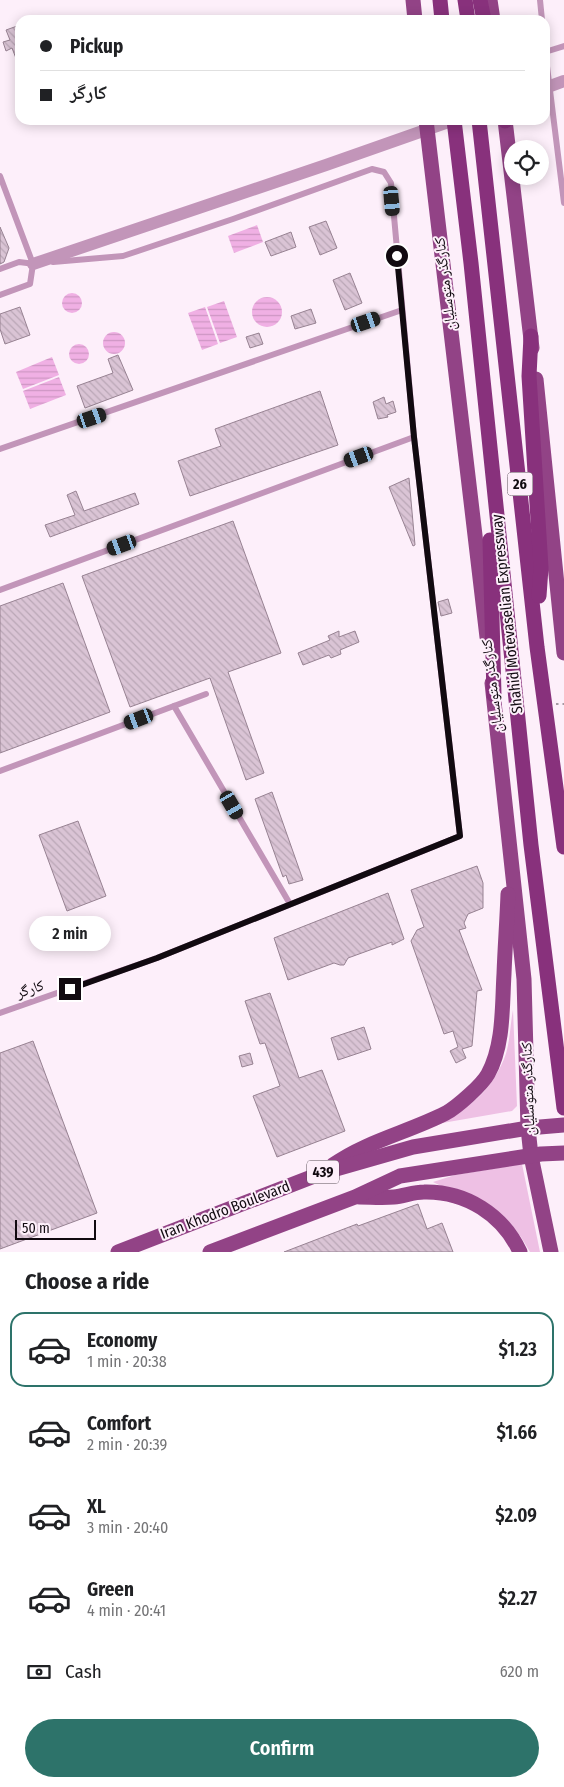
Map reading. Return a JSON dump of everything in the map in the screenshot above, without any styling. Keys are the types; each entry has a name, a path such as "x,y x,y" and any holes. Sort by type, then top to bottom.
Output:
{"highway":[{"path":"440,0 442,15"},
{"path":"466,0 468,15"},
{"path":"480,0 483,15"},
{"name":"Shahid Motevaselian Expressway","path":"455,125 532,845 564,1108"},
{"name":"Shahid Motevaselian Expressway","path":"480,125 537,647 564,847"},
{"path":"531,336 529,376 541,568 537,647"},
{"path":"488,434 494,695"}],"main road":[{"path":"412,0 414,15"},
{"path":"490,0 492,15"},
{"name":"کنارگذر متوسلیان","path":"427,125 494,695 524,979 533,1128 551,1252"},
{"path":"506,125 531,336 564,653"},
{"path":"322,1173 349,1154 448,1112 488,1075 497,1049 502,1013 511,850"},
{"name":"439","path":"533,1128 564,1125"},
{"name":"Iran Khodro Boulevard","path":"118,1252 322,1173 413,1147 533,1128"},
{"name":"439","path":"210,1252 355,1197 400,1176 536,1155 564,1153"},
{"path":"355,1197 392,1197 424,1192 452,1195 483,1208 498,1220 515,1241 520,1252"}],"street":[{"path":"550,86 564,81"},
{"path":"33,264 440,125"}],"lane":[{"path":"540,0 542,15"},
{"path":"550,50 564,46"},
{"path":"550,91 564,203"},
{"path":"0,269 19,262 33,264 123,256 234,219 372,169 384,172 391,183 414,437 0,590"},
{"path":"0,176 33,264 30,284 0,295"},
{"path":"0,450 402,310"},
{"name":"کارگر","path":"0,1013 157,958 460,836 414,437"},
{"path":"0,771 206,694"},
{"path":"174,706 290,904"}],"shaded area":[{"path":"257,225 263,242 234,253 228,236"},
{"path":"72,293 79,296 82,303 79,310 72,313 65,310 62,303 65,296"},
{"path":"267,297 278,301 282,312 278,323 267,327 256,323 252,312 256,301"},
{"path":"224,301 237,337 220,343 207,307"},
{"path":"205,307 218,344 202,350 188,313"},
{"path":"114,332 122,335 125,343 122,351 114,354 106,351 103,343 106,335"},
{"path":"75,344 83,344 89,350 89,358 83,364 75,364 69,358 69,350"},
{"path":"52,357 59,375 23,389 16,372"},
{"path":"59,377 66,395 30,409 23,391"},
{"path":"513,1010 517,1106 512,1111 431,1125 466,1107 484,1092 491,1083 506,1053"},
{"path":"522,1164 540,1252 530,1252 511,1224 433,1182 455,1175"}],"building":[{"path":"15,27 15,56 12,48 6,51 3,42 10,40 6,30"},
{"path":"326,221 337,248 320,255 309,227"},
{"path":"0,227 9,248 4,262 0,264"},
{"path":"291,232 296,247 271,256 265,242"},
{"path":"350,273 362,303 345,310 333,280"},
{"path":"20,307 30,335 5,344 0,329 0,314"},
{"path":"311,309 316,323 295,329 291,316"},
{"path":"259,333 263,344 250,348 246,337"},
{"path":"118,355 133,390 85,408 77,386 113,373 108,359"},
{"path":"320,391 338,445 190,496 178,461 221,446 215,429"},
{"path":"384,397 386,404 393,401 396,412 387,415 388,417 378,419 373,402"},
{"path":"409,478 415,545 413,546 389,487"},
{"path":"76,491 84,511 135,493 139,504 50,537 45,525 75,515 67,495"},
{"path":"233,521 281,653 228,672 264,773 246,780 210,678 130,707 82,576"},
{"path":"63,583 110,712 0,753 0,606"},
{"path":"448,599 452,613 441,616 438,602"},
{"path":"339,631 339,637 355,631 359,642 340,650 341,654 331,658 329,655 303,665 298,653 330,640 328,636"},
{"path":"272,792 303,880 289,884 286,875 283,877 255,799"},
{"path":"78,821 106,896 67,911 39,835"},
{"path":"477,866 483,883 483,908 468,914 464,923 466,928 459,930 482,990 477,991 472,1046 462,1049 466,1058 456,1063 450,1051 458,1047 453,1031 444,1034 411,941 417,930 424,927 411,890"},
{"path":"388,893 404,939 392,945 392,942 348,958 344,965 334,963 288,980 274,938"},
{"path":"270,993 299,1078 322,1070 345,1131 277,1157 253,1096 280,1086 265,1043 260,1044 245,1001"},
{"path":"364,1027 371,1049 338,1060 331,1038"},
{"path":"33,1041 97,1213 0,1249 0,1053"},
{"path":"250,1053 253,1064 242,1067 239,1056"},
{"path":"418,1204 427,1229 442,1223 453,1252 284,1252 357,1224 358,1226"}],"route":[{"path":"70,989 157,958 460,836 414,437 397,256"}]}
